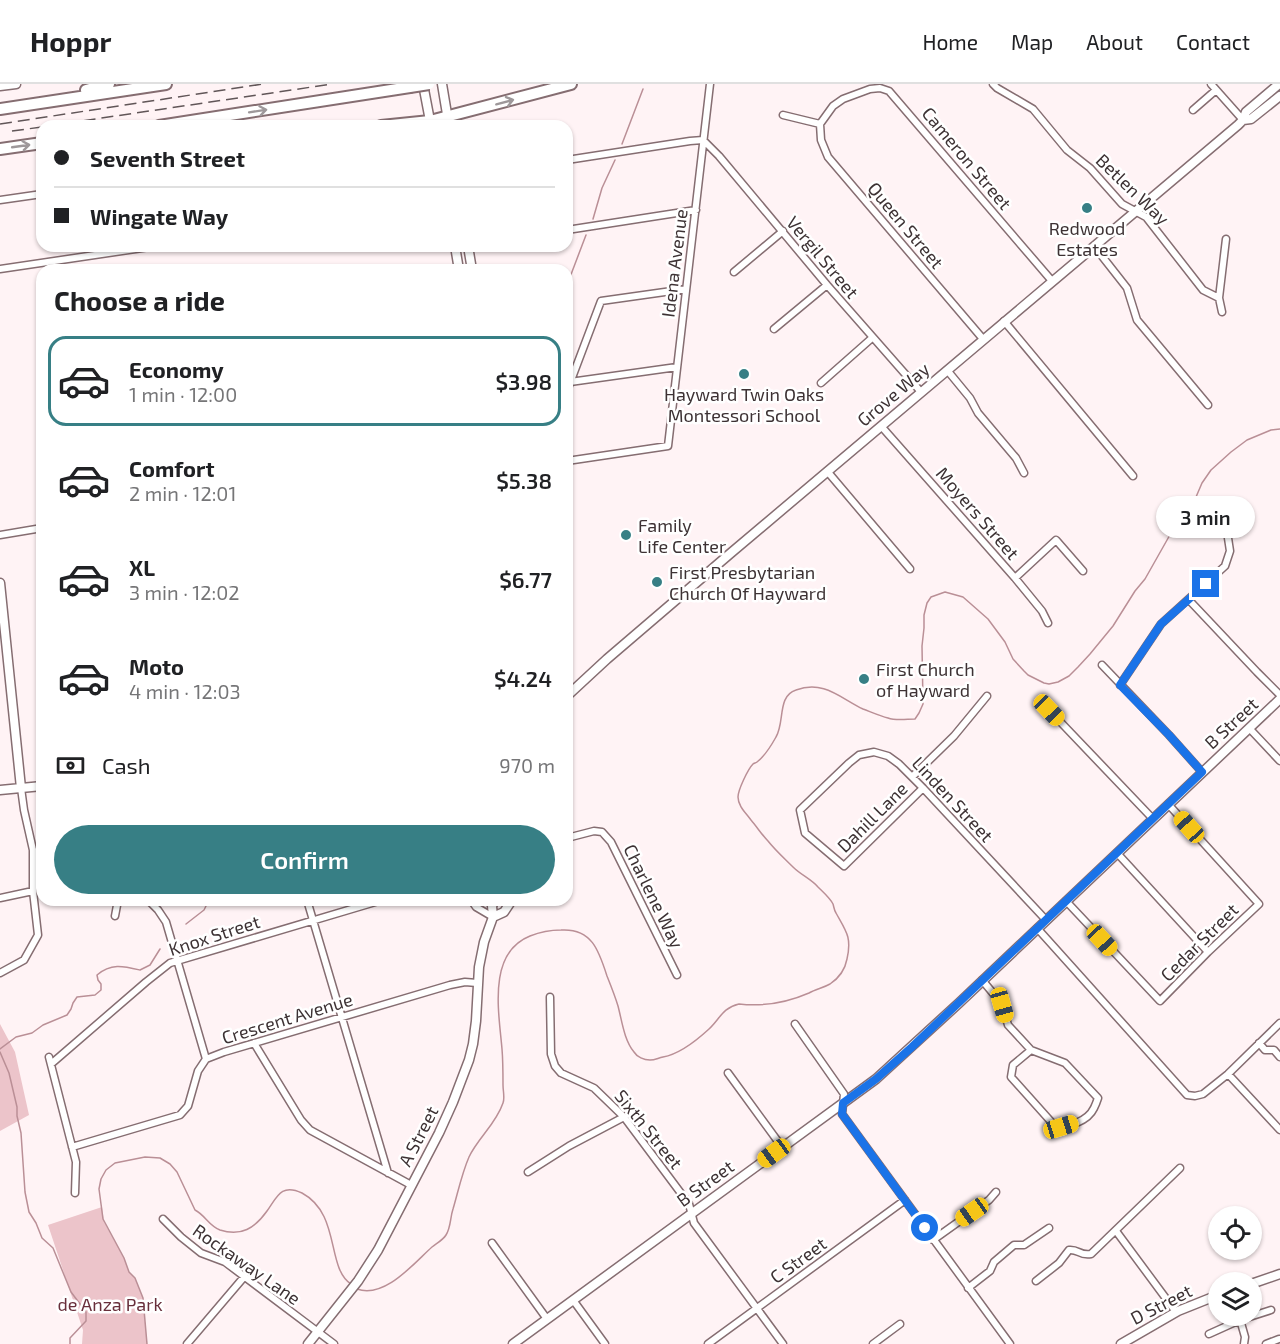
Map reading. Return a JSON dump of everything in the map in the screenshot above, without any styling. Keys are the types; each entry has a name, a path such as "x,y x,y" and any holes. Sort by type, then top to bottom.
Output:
{"highway":[{"path":"23,105 109,84"},
{"path":"0,109 166,84"},
{"path":"198,120 429,84"},
{"path":"455,120 571,84"},
{"path":"0,149 36,144"}],"main road":[{"path":"0,86 16,84"},
{"path":"423,84 430,120"},
{"path":"442,84 449,120"},
{"name":"Grove Way","path":"573,691 827,471 1136,212 1243,120 1246,112 1279,84"},
{"name":"Grove Way","path":"1243,120 1251,119 1280,96"},
{"path":"0,584 21,788"},
{"name":"B Street","path":"513,1344 876,1079 1250,728 1280,697"},
{"path":"0,790 36,787"},
{"name":"A Street","path":"308,1344 358,1281 378,1250 443,1123 469,1060 476,1030 477,983 481,956 493,916 492,906"},
{"path":"493,916 504,912 508,906"},
{"path":"1262,1280 1280,1274"},
{"name":"D Street","path":"1121,1344 1176,1312 1208,1299"}],"street":[{"name":"Idena Avenue","path":"573,460 668,446 710,84"},
{"name":"Betlen Way","path":"993,84 1033,109 1067,150 1090,168 1122,205 1146,217 1203,290 1219,298"},
{"path":"1211,84 1243,120"},
{"name":"Cameron Street","path":"819,124 833,106 843,99 870,89 880,88 889,91 1052,281"},
{"path":"1193,110 1216,90"},
{"path":"783,115 819,124"},
{"name":"Queen Street","path":"819,124 821,140 828,157 983,339"},
{"path":"573,159 704,140"},
{"name":"Vergil Street","path":"704,140 872,338 921,392"},
{"path":"0,200 36,195"},
{"path":"573,229 696,210"},
{"path":"734,272 783,231"},
{"path":"1222,312 1219,298 1226,239"},
{"path":"1094,246 1127,288 1137,320 1208,405"},
{"path":"0,269 115,252"},
{"path":"774,329 827,285"},
{"path":"573,374 601,301 686,289"},
{"path":"1005,321 1133,477"},
{"path":"821,383 872,338"},
{"path":"573,382 677,367"},
{"path":"947,370 970,398 978,413 1016,458 1024,473"},
{"name":"Moyers Street","path":"881,426 1015,578 1042,611 1048,622"},
{"path":"827,471 910,569"},
{"path":"0,535 36,529"},
{"path":"1120,685 1161,624 1225,566 1230,551 1228,538"},
{"path":"1015,578 1056,540 1083,571"},
{"path":"1189,600 1280,697"},
{"path":"1102,665 1202,772"},
{"name":"Dahill Lane","path":"912,777 954,736 987,696"},
{"path":"1049,710 1153,819"},
{"path":"1250,728 1280,761"},
{"name":"Linden Street","path":"800,810 859,755 874,752 888,756 923,788 1046,920"},
{"path":"0,973 24,960 38,935 33,891 33,850 21,788"},
{"name":"Dahill Lane","path":"800,810 805,833 844,866 923,788"},
{"name":"Cedar Street","path":"1066,901 1160,1001 1259,904 1168,804"},
{"name":"Charlene Way","path":"573,836 594,831 602,832 610,842 677,975"},
{"path":"1117,853 1208,952"},
{"path":"0,898 33,891"},
{"path":"116,916 117,906"},
{"path":"154,906 166,922 206,1059"},
{"path":"309,906 388,1173"},
{"name":"Knox Street","path":"72,1147 50,1060 146,982 177,960 362,906"},
{"path":"475,906 493,916"},
{"path":"1038,928 1187,1095 1203,1094 1278,1028"},
{"path":"982,980 1002,1005 1008,1025 1031,1050 1065,1063 1098,1098 1093,1110 1079,1122 1061,1127 1054,1125 1011,1077 1013,1065 1031,1050"},
{"name":"Crescent Avenue","path":"72,1147 180,1115 188,1106 198,1071 206,1059 450,985 465,982 477,983"},
{"name":"Sixth Street","path":"550,997 552,1054 555,1066 561,1073 594,1088 624,1117 688,1204 694,1223 783,1344"},
{"path":"795,1024 844,1094 842,1114 1010,1344"},
{"path":"254,1043 301,1120 310,1130 411,1185"},
{"path":"1259,1043 1266,1050 1274,1050 1280,1057"},
{"path":"728,1073 782,1147"},
{"path":"1228,1074 1280,1130"},
{"path":"528,1172 569,1146 624,1117"},
{"path":"72,1147 76,1162 75,1193"},
{"path":"1036,1281 1059,1263 1069,1250 1084,1255 1091,1254 1180,1168"},
{"path":"933,1240 989,1200 996,1192"},
{"name":"C Street","path":"708,1344 905,1200"},
{"name":"Rockaway Lane","path":"163,1219 201,1253 225,1262 334,1344"},
{"path":"968,1288 990,1271 994,1262 1014,1245 1024,1245 1049,1228"},
{"path":"1116,1231 1176,1312"},
{"path":"492,1243 547,1319"},
{"path":"187,1344 244,1277"},
{"path":"573,1300 605,1344"},
{"path":"1262,1312 1271,1310"},
{"path":"873,1344 900,1324"},
{"path":"1209,1334 1224,1326"},
{"path":"1242,1326 1244,1344"},
{"path":"1266,1344 1279,1339"}],"green space":[{"path":"0,1024 15,1052 29,1115 0,1131"},
{"name":"de Anza Park","path":"102,1207 104,1222 129,1272 135,1278 143,1298 147,1344 82,1344 83,1330 48,1225"}],"waterway":[{"path":"622,144 643,89"},
{"path":"593,219 602,188 615,160"},
{"path":"573,269 586,235"},
{"path":"357,1289 368,1291 378,1289 398,1278 448,1232 469,1157 496,1118 504,1101 499,985 501,970 516,944 530,936 553,930 572,930 587,937 601,958 628,1042 637,1055 648,1060 676,1053 688,1046 733,1006 784,1002 830,984 843,970 849,945 847,934 833,904 815,884 796,870 774,848 738,800 749,770 765,754 779,731 784,704 790,693 806,687 815,687 882,716 894,719 915,719 923,704 924,615 931,597 945,592 963,597 988,619 1005,642 1013,659 1028,675 1044,683 1058,682 1078,667 1113,626 1145,579 1211,470 1247,440 1271,430 1280,429"},
{"path":"186,924 206,906"},
{"path":"0,1049 16,1037 32,1033 43,1025 67,1015 77,997 95,995 101,990 97,975 102,971 117,966 140,970 150,965 160,949"},
{"path":"0,1052 9,1073 17,1107 29,1212 42,1238 53,1248 71,1292 86,1312 86,1321 70,1338 70,1344"},
{"path":"147,1344 143,1298 135,1278 129,1272 103,1219 99,1189 101,1179 106,1170 115,1163 145,1157 160,1158 170,1164 177,1172 195,1210 216,1228 228,1232 247,1230 262,1217 280,1193 289,1190 302,1193 314,1202 323,1214 338,1266 343,1276 351,1284"}],"railway":[{"path":"0,124 263,84"},
{"path":"89,120 332,84"},
{"path":"12,131 36,128"}],"place":[{"name":"Redwood Estates","path":"1087,208"},
{"name":"Hayward Twin Oaks Montessori School","path":"744,374"},
{"name":"Family Life Center","path":"626,535"},
{"name":"First Presbytarian Church Of Hayward","path":"657,582"},
{"name":"First Church of Hayward","path":"864,679"}],"route":[{"path":"925,1228 842,1114 843,1103 876,1079 912,1047 1202,772 1120,685 1161,624 1206,584"}]}
